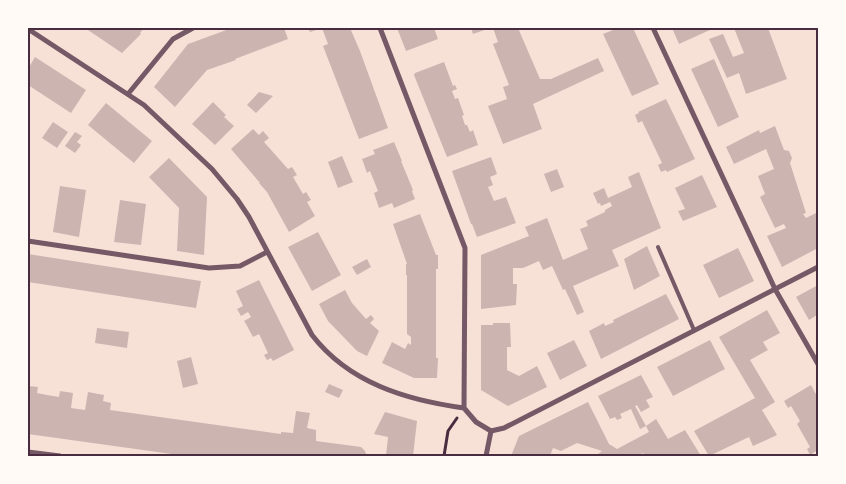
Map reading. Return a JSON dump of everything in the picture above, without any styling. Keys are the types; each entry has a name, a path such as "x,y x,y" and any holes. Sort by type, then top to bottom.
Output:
{"street":[{"path":"128,94 173,40 180,34 193,28"},
{"path":"380,28 464,248 464,408 476,422 491,431 504,428 818,267"},
{"path":"653,28 776,289 818,364"},
{"path":"28,29 144,105 212,169 249,217 312,334 335,360 361,376 405,396 430,403 464,408"},
{"path":"28,241 209,268 240,266 267,252"},
{"path":"486,456 491,431"},
{"path":"28,452 60,456"}],"lane":[{"path":"658,247 694,330"}],"path":[{"path":"444,456 448,431 464,408"}],"building":[{"path":"85,28 144,28 141,34 122,53"},
{"path":"232,28 284,28 288,39 207,70 175,107 154,87 188,44"},
{"path":"308,28 322,28 310,32"},
{"path":"322,28 350,28 388,128 359,139 323,46 328,44"},
{"path":"397,28 434,28 438,39 406,51"},
{"path":"471,28 490,28 473,34"},
{"path":"493,28 518,28 540,79 551,79 598,58 604,71 533,104 542,129 503,144 488,106 507,99 503,87 509,85 493,44 498,42"},
{"path":"618,28 633,28 659,84 632,96 603,34"},
{"path":"672,28 712,28 712,29 679,44"},
{"path":"734,28 768,28 787,79 746,94 739,73 727,78 709,39 723,34 733,57 744,53"},
{"path":"35,57 86,90 71,113 28,85 28,69"},
{"path":"714,59 739,117 718,127 691,69"},
{"path":"444,62 453,86 455,85 457,89 452,91 455,99 458,98 464,115 462,116 465,125 467,125 470,132 473,130 478,145 447,157 414,75"},
{"path":"259,92 273,96 256,113 247,105"},
{"path":"666,99 695,159 667,172 666,170 661,172 658,165 662,163 642,121 638,123 635,115"},
{"path":"213,102 226,115 224,117 234,126 215,145 192,124"},
{"path":"106,103 152,141 134,163 88,125"},
{"path":"53,122 68,132 57,148 42,138"},
{"path":"775,126 784,150 789,151 792,158 790,163 806,213 803,214 806,218 818,212 818,248 782,267 767,236 786,228 784,224 775,228 760,197 765,194 758,176 774,169 766,149 734,164 726,147 759,130 760,133"},
{"path":"253,129 259,135 263,131 269,138 264,142 288,169 292,167 297,175 293,177 303,194 306,192 311,200 307,202 315,216 289,232 267,192 231,149"},
{"path":"75,132 82,136 77,142 81,145 75,153 65,146"},
{"path":"394,142 415,199 394,208 392,203 379,208 374,193 378,191 370,171 367,173 362,159 375,154 373,150"},
{"path":"342,156 353,182 338,188 328,162"},
{"path":"491,157 497,174 490,177 493,185 488,187 494,201 506,197 516,223 477,237 452,171"},
{"path":"169,158 207,197 204,255 177,251 179,208 149,177"},
{"path":"557,169 564,187 551,192 544,174"},
{"path":"639,172 661,228 612,250 619,266 573,286 584,312 577,315 552,266 543,270 539,261 523,268 513,268 513,284 517,284 516,305 481,309 481,255 529,236 525,227 547,218 563,260 588,249 580,229 588,226 586,221 605,212 605,210 612,206 610,202 601,206 600,203 598,204 593,193 604,188 608,198 632,187 628,177"},
{"path":"702,175 717,207 683,221 678,211 685,209 675,188"},
{"path":"60,186 86,190 79,237 53,232"},
{"path":"120,200 146,204 141,245 114,242"},
{"path":"420,214 436,255 438,255 438,269 436,269 437,378 414,378 382,363 392,342 405,349 408,343 411,345 411,337 407,334 407,264 393,224"},
{"path":"318,232 341,275 312,291 288,247"},
{"path":"647,246 660,276 634,290 624,259"},
{"path":"738,248 754,281 719,298 703,265"},
{"path":"28,254 201,281 196,308 28,282"},
{"path":"367,259 371,267 357,275 352,267"},
{"path":"259,280 294,350 273,361 271,358 267,360 264,355 268,353 259,334 253,337 244,321 251,317 248,312 241,316 237,309 243,306 236,291"},
{"path":"818,285 818,317 817,315 809,320 796,297"},
{"path":"345,290 352,303 366,319 371,315 374,319 370,323 379,331 367,356 357,351 328,321 319,304"},
{"path":"666,294 679,319 601,359 589,331 604,323 605,326 614,322 613,320"},
{"path":"767,310 780,333 763,342 768,350 750,360 775,402 762,410 777,435 753,446 749,437 709,456 694,431 755,398 719,337"},
{"path":"493,323 510,323 511,347 507,347 507,370 519,376 537,366 547,387 508,406 481,390 481,325 493,325"},
{"path":"97,328 129,332 127,348 95,343"},
{"path":"574,340 587,366 560,380 547,353"},
{"path":"710,340 725,369 673,396 657,367"},
{"path":"191,357 198,384 183,388 177,361"},
{"path":"641,375 653,397 646,400 650,407 641,412 637,405 635,406 646,426 640,429 631,409 620,414 622,418 617,420 615,417 610,419 598,396"},
{"path":"329,384 343,390 339,398 325,392"},
{"path":"811,385 818,398 818,450 810,455 807,449 810,447 797,424 800,421 791,406 788,408 784,401"},
{"path":"28,386 38,387 37,393 59,397 60,391 73,393 71,408 85,410 88,392 104,395 103,401 111,403 110,410 281,434 281,432 293,433 296,411 310,413 307,428 316,430 316,441 361,447 366,454 372,456 186,456 28,434"},
{"path":"588,402 609,444 617,449 649,432 646,426 656,419 668,439 685,430 701,456 645,456 643,453 636,456 599,456 597,455 602,451 577,443 561,451 553,448 550,456 511,456 519,436"},
{"path":"385,412 417,421 413,456 386,456 388,437 374,434"}]}
